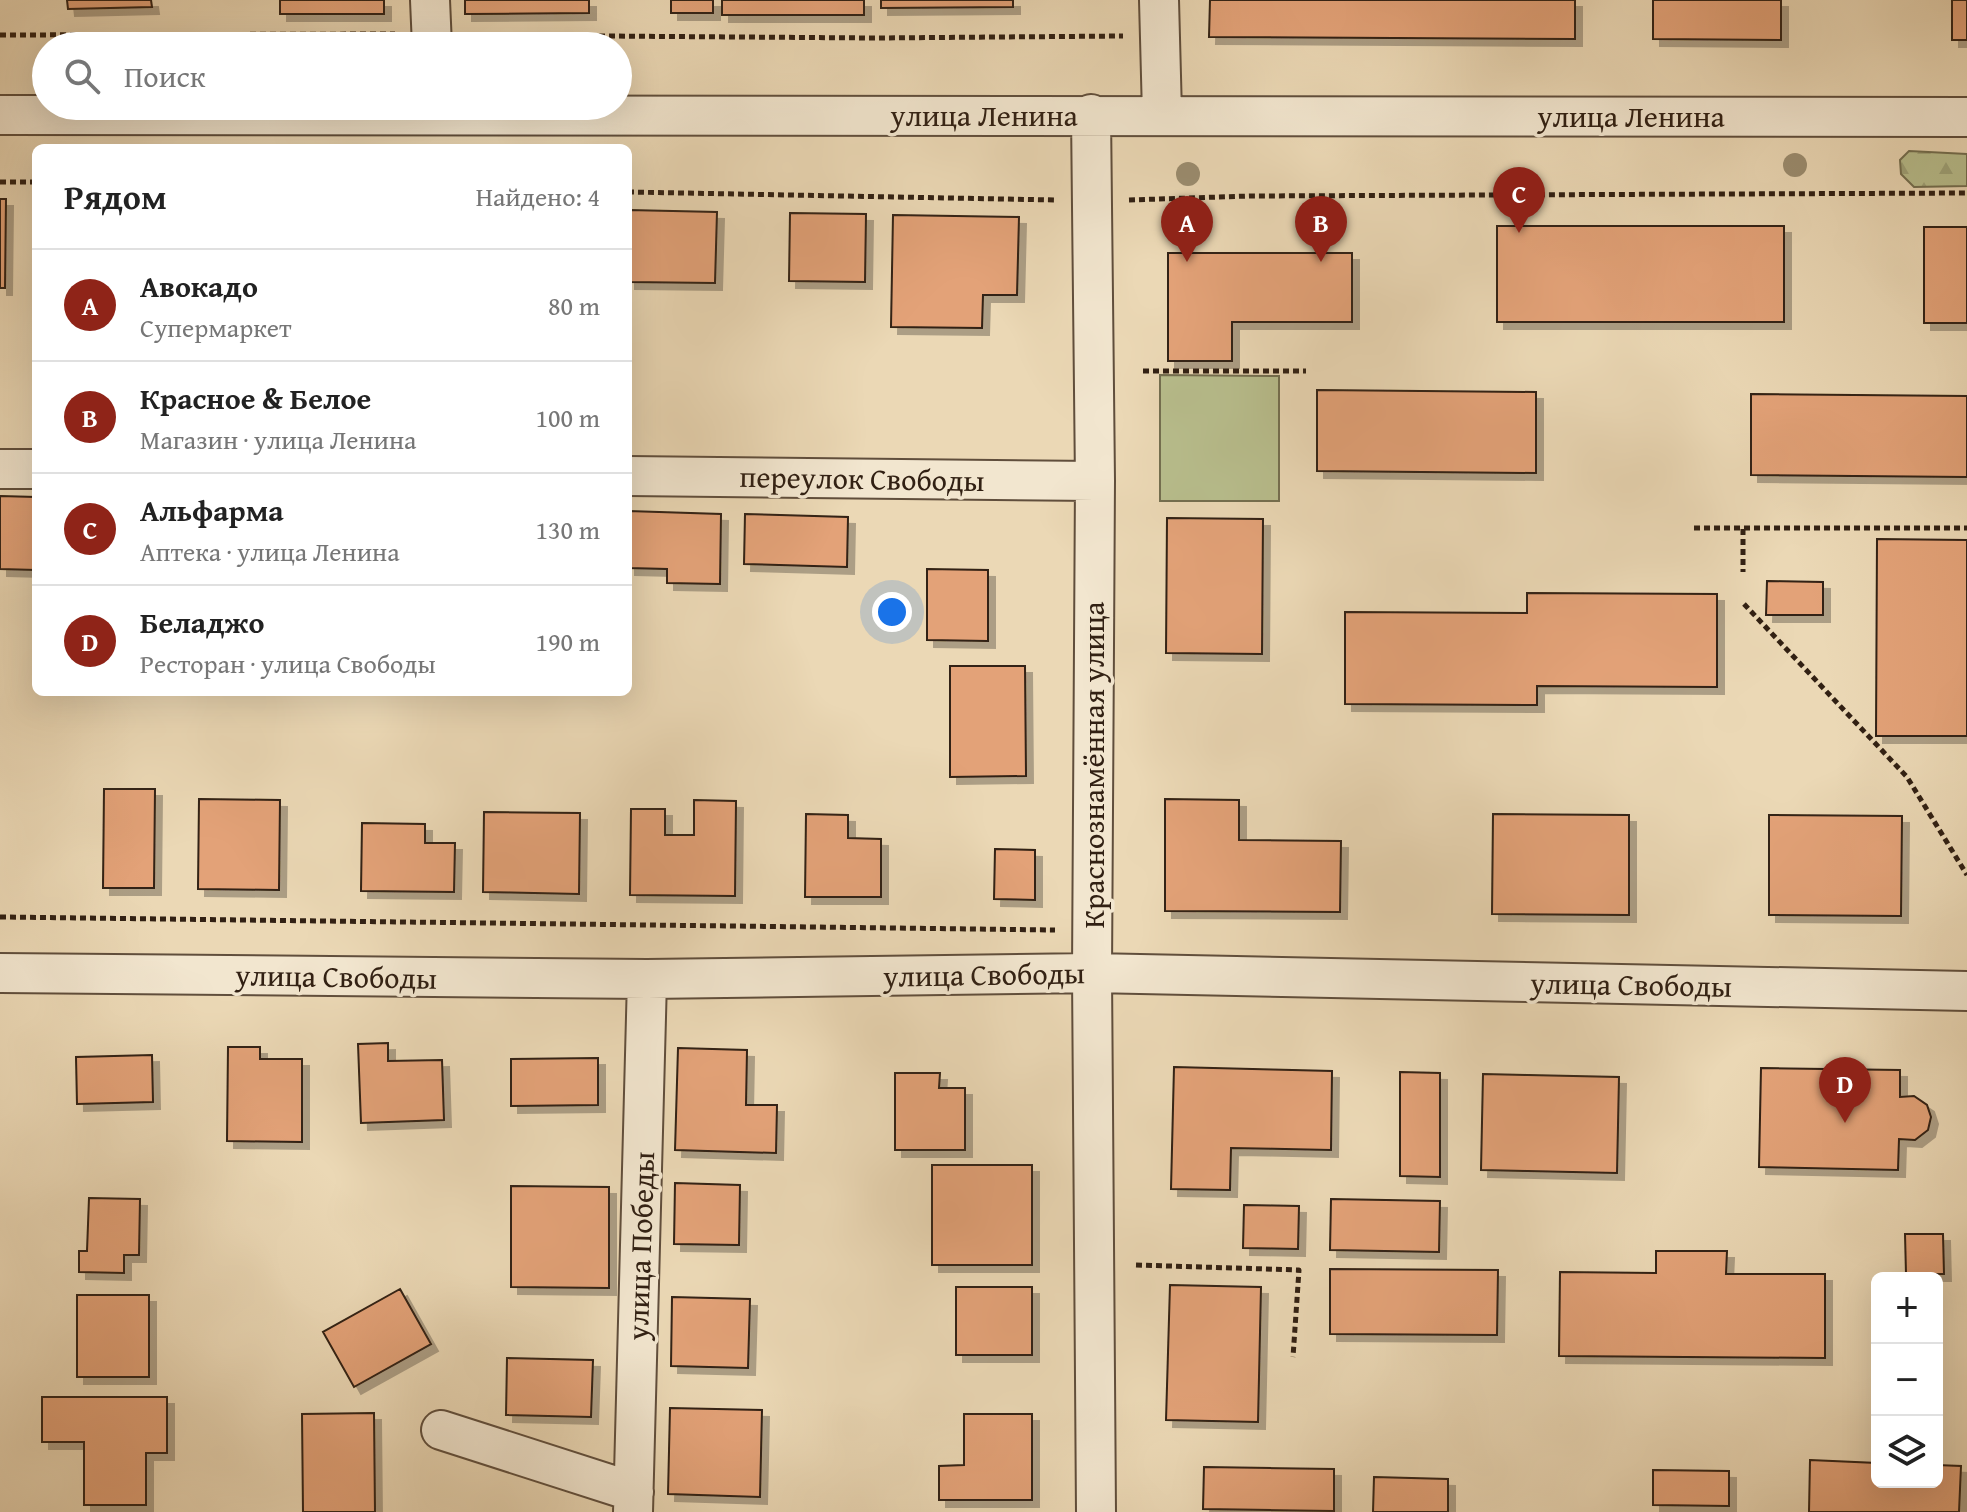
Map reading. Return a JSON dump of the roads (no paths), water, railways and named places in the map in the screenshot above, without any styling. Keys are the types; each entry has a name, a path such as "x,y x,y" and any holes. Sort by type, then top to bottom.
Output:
{"street":[{"path":"1160,17 1162,114"},
{"name":"улица Ленина","path":"632,112 1967,117"},
{"name":"Краснознамённая улица","path":"1091,114 1095,481 1092,973 1096,1512"},
{"name":"улица Ленина","path":"0,115 32,115"},
{"path":"0,469 32,469"},
{"name":"переулок Свободы","path":"632,476 1095,481"},
{"name":"улица Свободы","path":"0,973 647,979 1092,973 1967,991"},
{"name":"улица Победы","path":"633,1502 647,979"},
{"path":"441,1430 633,1502"}],"place":[{"name":"Альфарма","path":"1519,233"},
{"name":"Авокадо","path":"1187,262"},
{"name":"Красное & Белое","path":"1321,262"},
{"name":"Беладжо","path":"1845,1123"}]}
